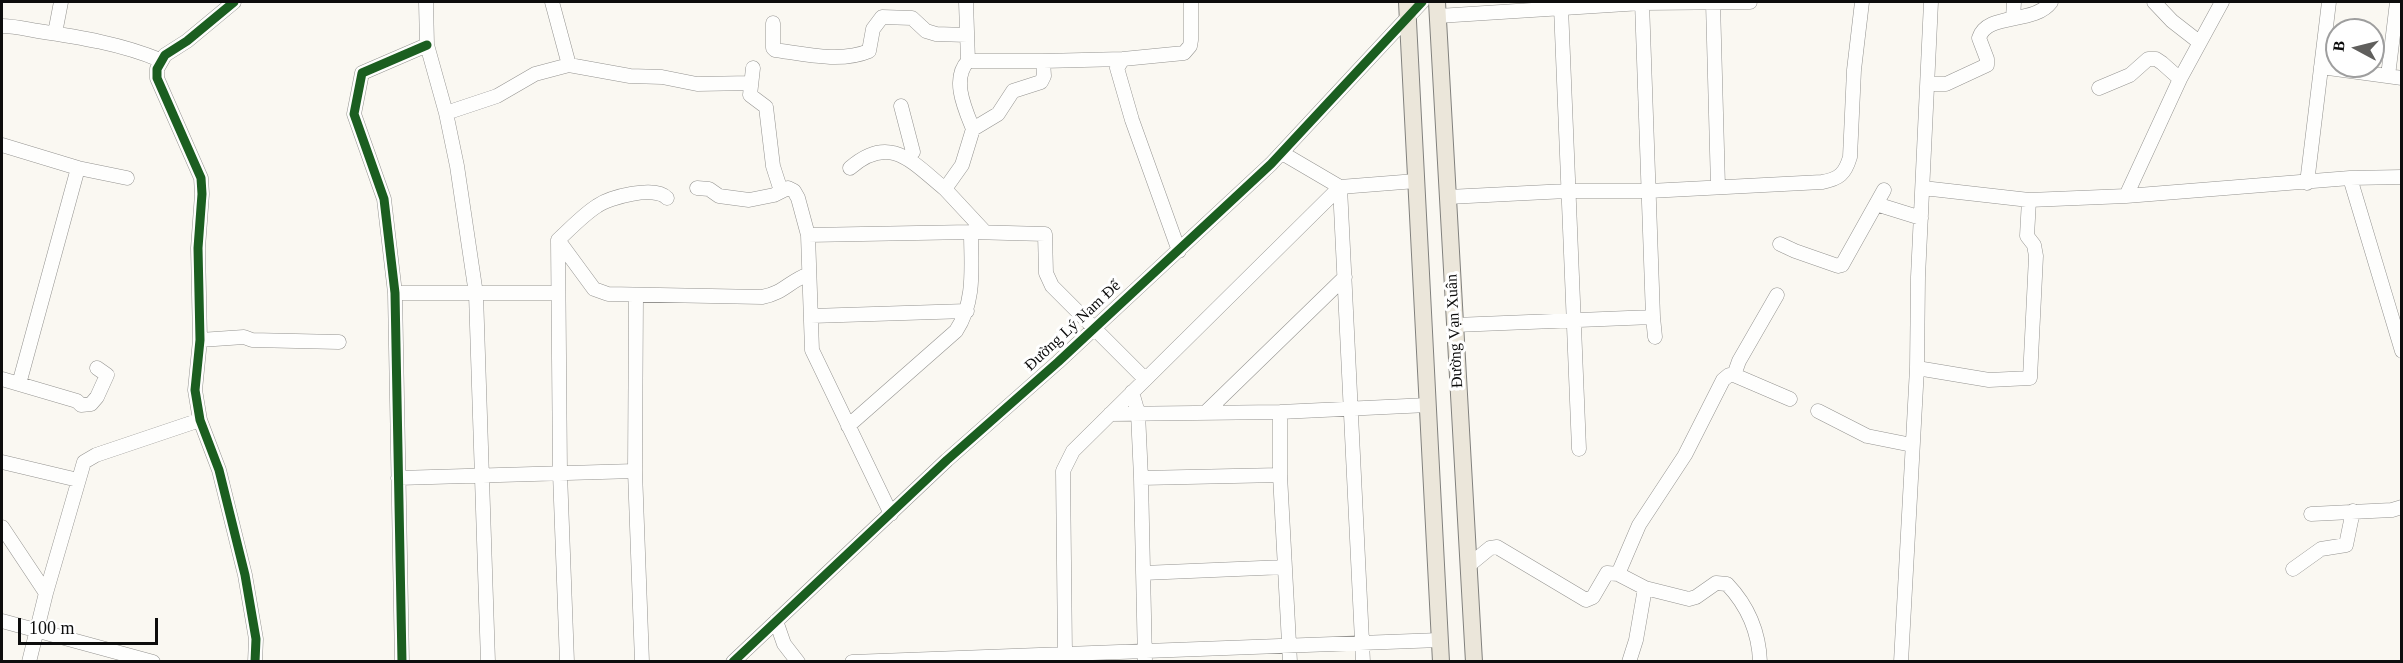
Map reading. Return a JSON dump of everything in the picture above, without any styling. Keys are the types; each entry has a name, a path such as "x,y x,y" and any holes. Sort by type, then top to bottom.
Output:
{"main road":[{"name":"Đường Vạn Xuân","path":"1437,9 1473,662"},
{"name":"Đường Vạn Xuân","path":"1408,10 1441,662"}],"street":[{"path":"55,33 61,2"},
{"path":"234,2 214,20 160,60 157,69 159,85 201,178 198,248 200,340 195,390 200,420 219,470 242,564 256,639 255,662"},
{"path":"426,2 427,45 446,112 457,166 476,294 488,662"},
{"path":"552,2 569,65"},
{"path":"945,189 962,165 973,129 963,99 959,76 968,61 966,2"},
{"path":"968,61 1123,59 1184,53 1190,46 1191,40 1191,2"},
{"name":"Đường Lý Nam Đế","path":"733,662 947,460 1095,328 1282,153 1408,10 1422,2"},
{"path":"1437,9 1561,7 1642,2 1750,2"},
{"path":"1642,2 1655,337"},
{"path":"1448,197 1567,191 1649,191 1822,182 1835,179 1842,175 1850,157 1854,70 1862,2"},
{"path":"1900,662 1917,368 1931,2 1919,2"},
{"path":"2013,18 2014,2"},
{"path":"1928,84 1946,84 1987,65 1987,59 1979,41 1980,34 1993,24 2013,18 2033,16 2047,8 2051,2"},
{"path":"2154,2 2172,21 2199,42"},
{"path":"2126,196 2199,42 2222,2"},
{"path":"2307,183 2329,2"},
{"path":"2321,67 2395,77 2397,2"},
{"path":"1713,3 1718,187"},
{"path":"1561,7 1579,449"},
{"path":"773,23 773,48 775,50 814,55 858,55 869,51 873,29 882,17 912,18 926,32 967,35"},
{"path":"2,26 55,33 135,51 160,60"},
{"path":"402,662 395,293 384,199 354,114 362,73 427,45"},
{"path":"1123,59 1117,68 1132,120 1179,250"},
{"path":"2099,88 2130,75 2148,59 2156,59 2181,79"},
{"path":"973,129 998,114 1013,91 1043,80 1043,61"},
{"path":"446,112 497,96 535,74 569,65 630,76 662,77 697,84 751,83"},
{"path":"753,68 750,95 766,107 773,166 781,191"},
{"path":"848,426 956,331 967,311 971,291 978,232 945,189 914,158 901,106"},
{"path":"2,145 78,168 127,178"},
{"path":"850,168 868,154 885,151 914,158"},
{"path":"1282,153 1340,187 1416,181"},
{"path":"19,384 78,168"},
{"path":"1923,188 2029,200 2126,196 2350,178 2402,177"},
{"path":"2350,178 2402,351"},
{"path":"1340,187 1363,662"},
{"path":"1065,654 1063,471 1073,451 1340,187"},
{"path":"697,188 709,189 719,196 743,200 774,195 791,189 798,198 808,235 812,350 891,514"},
{"path":"1780,244 1838,266 1844,263 1884,190"},
{"path":"567,662 560,473 558,240 596,207 610,200 646,192 663,194 667,198"},
{"path":"1917,368 1989,380 2030,378 2036,256 2034,245 2027,236 2029,200"},
{"path":"1876,204 1921,218"},
{"path":"808,235 978,232 1045,234 1048,280 1145,378"},
{"path":"558,240 594,289 608,294 762,297 780,293 795,280 809,274"},
{"path":"1206,413 1345,277"},
{"path":"395,293 558,293"},
{"path":"636,295 635,471 642,662"},
{"path":"1734,375 1739,361 1778,295"},
{"path":"811,316 967,311"},
{"path":"1455,325 1653,317"},
{"path":"200,340 244,337 252,340 339,342"},
{"path":"2,379 77,401 81,405 91,404 97,397 107,375 97,368"},
{"path":"1618,574 1639,525 1684,455 1723,380 1729,375 1734,375 1790,399"},
{"path":"1132,392 1138,413 1141,478 1144,656"},
{"path":"1110,414 1280,412 1428,405"},
{"path":"1818,411 1867,436 1912,445"},
{"path":"1280,412 1280,475 1290,662"},
{"path":"29,662 46,593 84,462 96,455 200,420"},
{"path":"2,462 78,480"},
{"path":"398,478 635,471"},
{"path":"1141,478 1280,475"},
{"path":"2311,514 2392,510 2402,507"},
{"path":"2293,568 2321,549 2346,545 2353,512"},
{"path":"2,527 46,593"},
{"path":"1468,566 1490,548 1497,548 1586,600 1593,597 1607,573 1618,574 1645,588 1689,598 1695,597 1716,583 1727,584 1740,598 1751,620 1757,637 1760,662"},
{"path":"1143,573 1285,567"},
{"path":"1629,662 1636,640 1645,588"},
{"path":"2,621 110,656 153,662"},
{"path":"776,621 784,644 798,662"},
{"path":"852,662 988,659 1065,654 1144,656 1290,646 1440,640"}],"cycle path":[{"path":"234,2 187,41 165,55 157,69 157,78 201,178 198,248 200,340 195,390 200,420 219,470 245,575 256,639 255,662"},
{"path":"733,662 947,460 1058,362 1271,164 1422,2"},
{"path":"402,662 395,293 384,199 354,114 362,73 427,45"}]}
